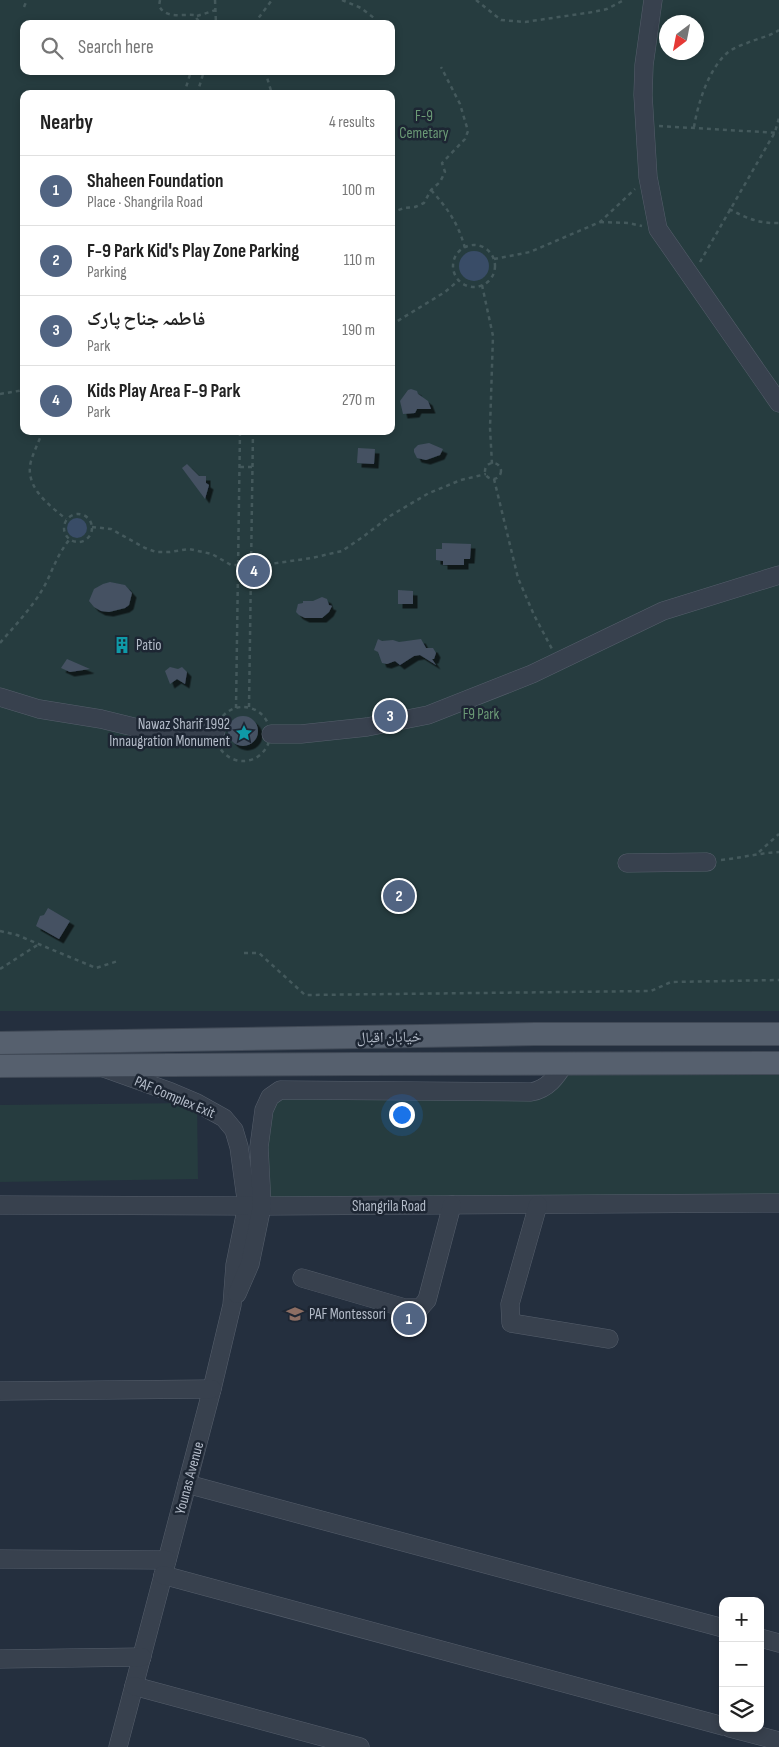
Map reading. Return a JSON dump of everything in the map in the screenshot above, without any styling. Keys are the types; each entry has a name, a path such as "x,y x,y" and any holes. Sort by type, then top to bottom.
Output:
{"main road":[{"name":"خیابان اقبال","path":"0,1043 535,1034 779,1034"},
{"name":"خیابان اقبال","path":"0,1066 779,1063"}],"street":[{"path":"653,0 644,65 645,125 648,177 658,229 779,403"},
{"path":"270,734 301,734 367,727 428,715 532,674 664,611 779,575"},
{"path":"0,697 39,709 101,719 150,731 216,731"},
{"path":"627,863 707,862"},
{"path":"255,1206 259,1147 264,1110 270,1097 280,1090 531,1092 542,1090 556,1078 565,1063"},
{"name":"PAF Complex Exit","path":"95,1065 171,1092 197,1103 224,1118 234,1130 255,1206"},
{"name":"Shangrila Road","path":"0,1205 255,1206 779,1203"},
{"path":"302,1278 405,1308 420,1308 426,1300 452,1205"},
{"path":"538,1205 510,1304 510,1322 608,1339"},
{"name":"Younas Avenue","path":"118,1747 212,1389 232,1305 250,1264 255,1206"},
{"path":"0,1391 212,1389"},
{"path":"187,1484 719,1627"},
{"path":"0,1560 165,1567 719,1725"},
{"path":"764,1639 779,1643"},
{"path":"0,1659 142,1657"},
{"path":"134,1686 360,1747"},
{"path":"745,1732 779,1741"}],"path":[{"path":"24,7 27,0"},
{"path":"160,0 159,6 161,10 168,14 196,16 216,10"},
{"path":"215,0 216,20"},
{"path":"257,20 272,0"},
{"path":"342,0 361,8 374,18"},
{"path":"476,0 501,20 525,22 607,9 624,0"},
{"path":"196,16 198,20"},
{"path":"694,127 703,90 714,70 727,53 747,42 771,35 779,30"},
{"path":"395,211 421,205 427,199 431,190 440,182 445,172 442,163 465,139 468,131 460,104 441,67"},
{"path":"185,90 189,75"},
{"path":"198,90 203,75"},
{"path":"266,75 271,90"},
{"path":"692,276 775,132 779,118"},
{"path":"645,125 779,133"},
{"path":"494,259 530,252 600,222 648,177"},
{"path":"431,190 452,215 465,248"},
{"path":"730,210 752,220 765,223 779,223"},
{"path":"600,222 628,223 658,229"},
{"path":"474,245 480,246 486,249 494,259 495,265 492,277 482,285 470,286 459,280 455,274 454,261 457,254 465,248 474,245"},
{"path":"395,323 444,292 459,280"},
{"path":"482,285 493,336 490,428 492,464"},
{"path":"0,394 20,391"},
{"path":"42,435 31,463 30,475 42,499 66,519"},
{"path":"236,708 240,435"},
{"path":"248,707 253,435"},
{"path":"492,464 497,465 501,469 499,477 494,479 490,479 486,474 486,467 492,464"},
{"path":"240,467 252,467"},
{"path":"92,527 111,529 156,552 198,550 212,554 231,565 238,566 312,558 342,551 390,516 430,493 461,480 486,474"},
{"path":"494,479 518,578 525,597 558,662"},
{"path":"75,514 88,518 92,527 90,535 82,541 70,539 63,528 66,519 75,514"},
{"path":"0,643 30,609 56,560 70,539"},
{"path":"248,707 257,710 269,725 270,734 266,749 253,759 246,761 230,758 224,753 216,739 218,723 222,716 236,708 248,707"},
{"path":"758,853 779,834"},
{"path":"707,862 750,856 758,853 779,852"},
{"path":"0,931 17,935 96,968 118,961"},
{"path":"0,969 39,944"},
{"path":"244,953 259,953 305,995 651,992 670,982 779,980"}],"green space":[{"name":"F9 Park","path":"0,0 779,0 779,1011 0,1011"},
{"path":"565,1063 779,1063 779,1203 262,1206 270,1097 531,1092"},
{"path":"197,1103 198,1179 0,1182 0,1105"}],"water":[{"path":"474,251 485,255 489,266 485,277 474,281 463,277 459,266 463,255"},
{"path":"73,518 81,518 87,524 87,532 81,538 73,538 67,532 67,524"}],"building":[{"path":"408,390 417,391 418,394 428,401 431,409 417,409 415,413 403,414 400,401"},
{"path":"429,443 443,449 440,455 426,460 417,458 414,449 418,445"},
{"path":"358,448 375,449 374,464 357,463"},
{"path":"187,464 199,476 206,476 206,483 209,485 205,499 182,468"},
{"path":"442,543 471,544 470,559 464,559 464,565 443,565 443,561 436,560 436,549 442,549"},
{"path":"110,582 125,585 132,593 129,605 125,608 109,612 101,611 89,601 94,589"},
{"path":"398,590 413,591 413,604 398,604"},
{"path":"322,597 327,599 329,605 332,606 329,612 322,618 305,618 296,612 298,604 303,603 303,601 313,601"},
{"path":"378,639 399,642 421,639 426,648 433,648 436,653 434,659 432,659 436,665 420,655 414,656 400,665 395,661 387,664 382,663 378,652 374,650"},
{"path":"67,659 90,669 70,672 61,668"},
{"path":"170,667 178,669 182,667 187,672 185,684 177,679 170,684 165,671"},
{"path":"243,716 253,721 258,731 253,741 243,746 233,741 228,731 233,721"},
{"path":"48,908 70,921 59,939 36,926 40,916 44,915"}],"place":[{"name":"Kids Play Area F-9 Park","path":"254,571"},
{"name":"Patio","path":"122,645"},
{"name":"فاطمہ جناح پارک","path":"390,716"},
{"name":"Nawaz Sharif 1992 Innaugration Monument","path":"244,733"},
{"name":"F-9 Park Kid's Play Zone Parking","path":"399,896"},
{"name":"PAF Montessori","path":"295,1314"},
{"name":"Shaheen Foundation","path":"409,1319"}],"park label":[{"name":"F-9 Cemetary","path":"424,124"}]}
